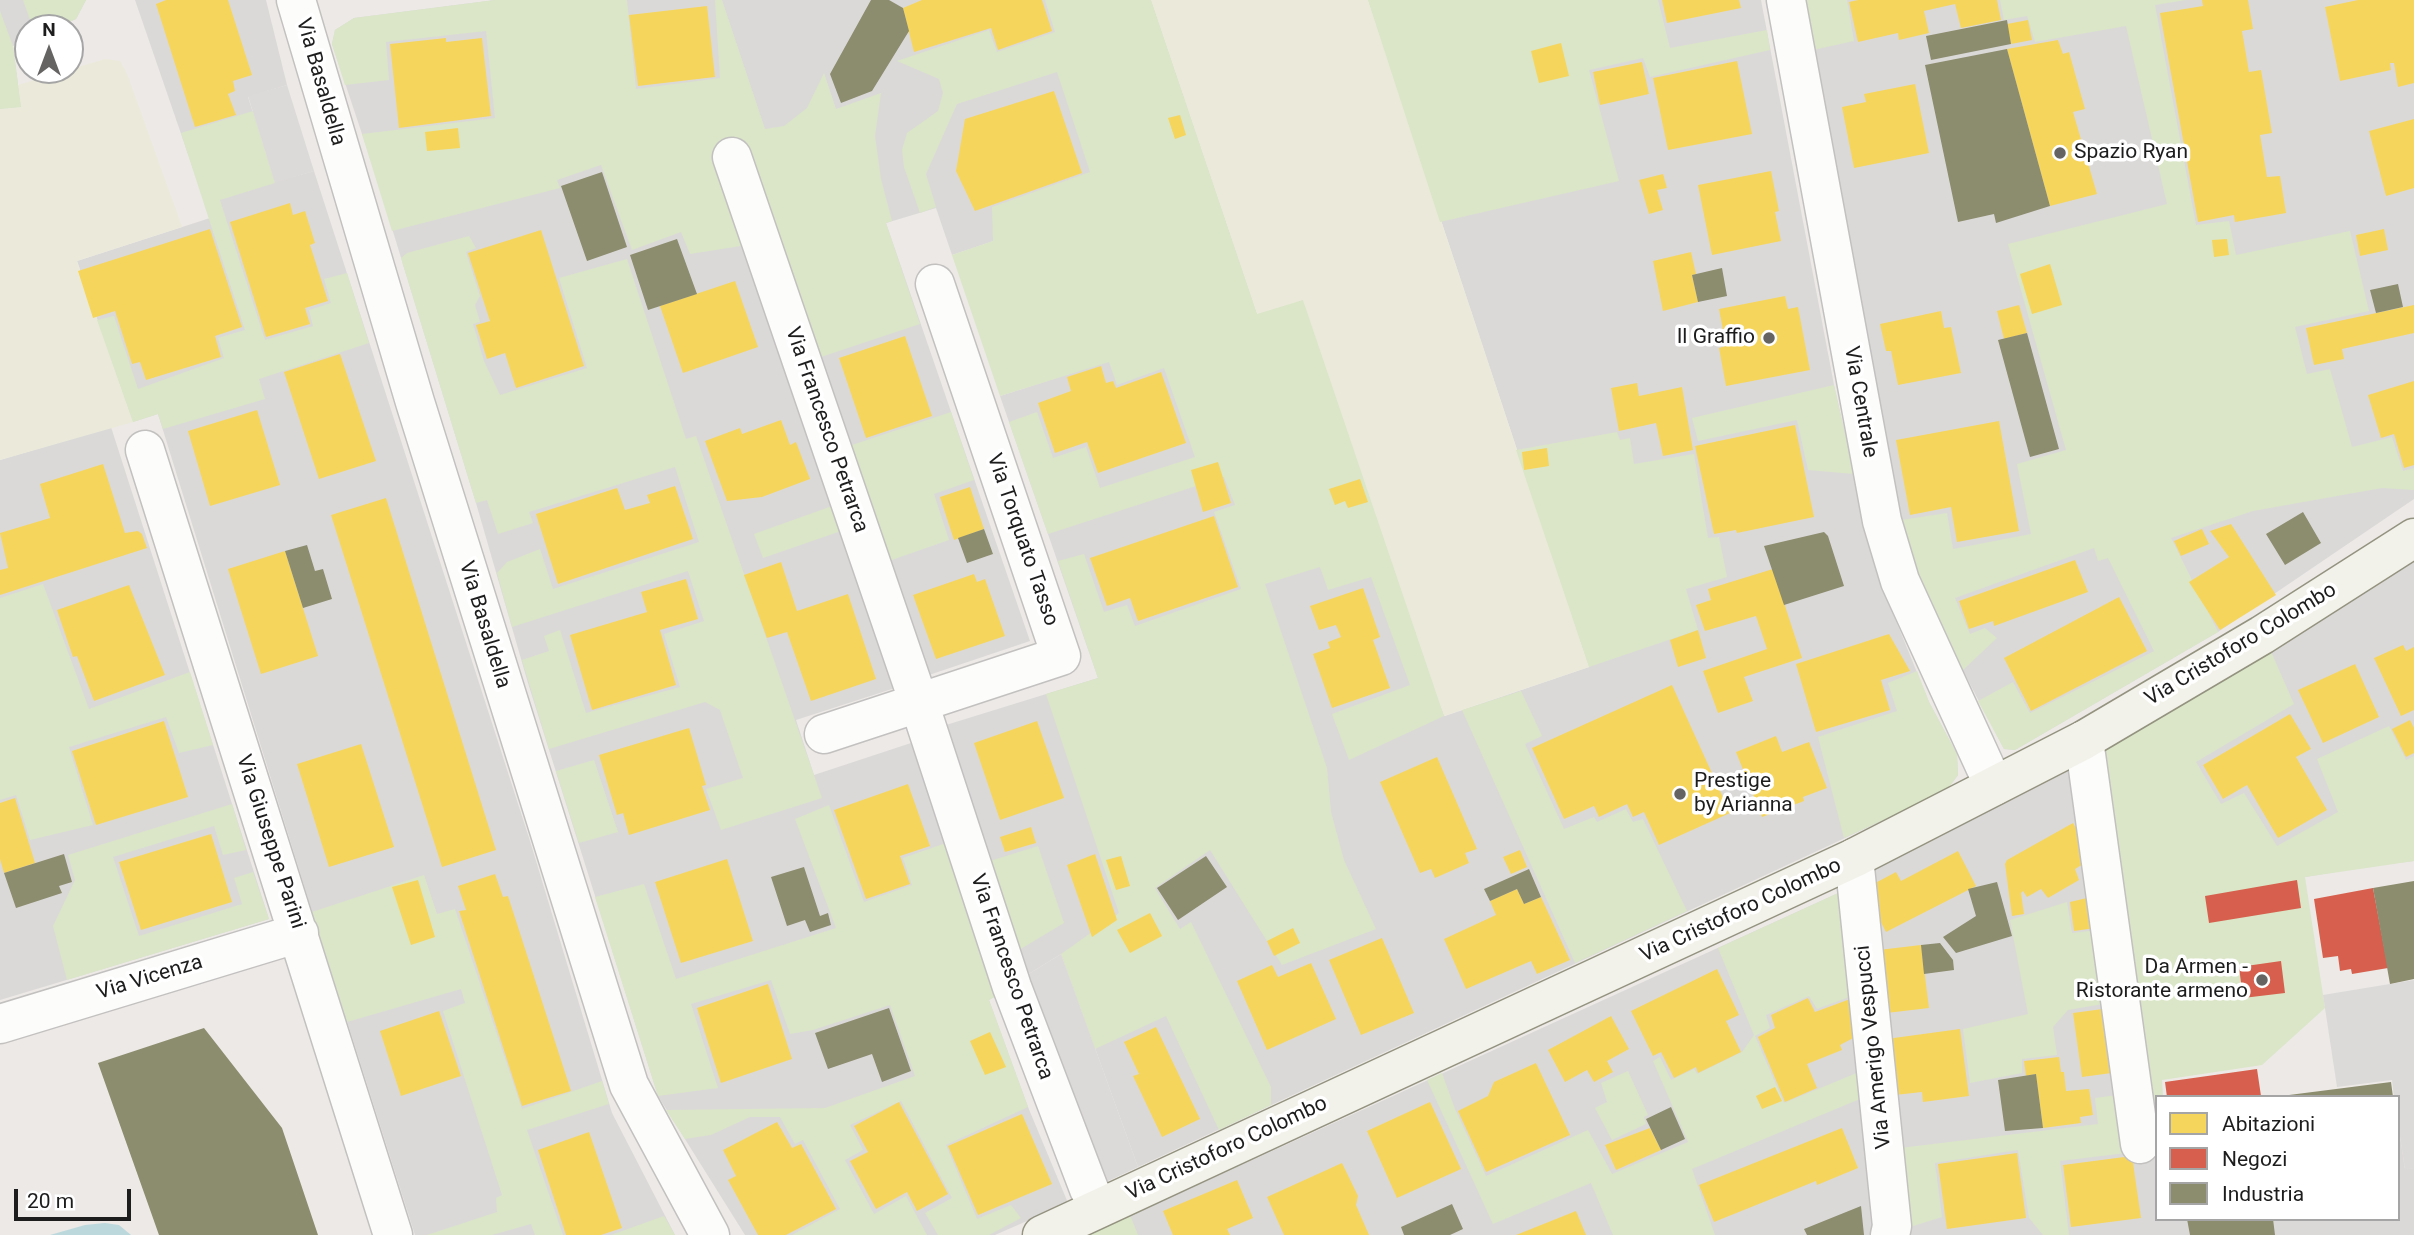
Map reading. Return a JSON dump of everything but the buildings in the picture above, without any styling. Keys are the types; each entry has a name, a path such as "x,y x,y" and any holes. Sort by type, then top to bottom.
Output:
{"main road":[{"name":"Via Cristoforo Colombo","path":"1042,1235 1854,858 2084,740 2262,635 2414,538"}],"street":[{"name":"Via Centrale","path":"1786,0 1882,522 1900,581 1994,786"},
{"name":"Via Basaldella","path":"301,2 415,402 629,1085 709,1235"},
{"name":"Via Francesco Petrarca","path":"732,157 919,702 1012,987 1089,1189 1099,1208"},
{"name":"Via Torquato Tasso","path":"919,702 1061,656 935,284"},
{"name":"Via Giuseppe Parini","path":"145,450 393,1235"},
{"path":"824,734 919,702"},
{"path":"2084,740 2140,1144"},
{"name":"Via Amerigo Vespucci","path":"1854,858 1892,1226 1889,1235"},
{"name":"Via Vicenza","path":"0,1024 299,933"}],"shaded area":[{"path":"0,0 86,0 79,14 14,14 14,84 18,84 21,107 0,109"},
{"path":"135,0 266,0 287,85 248,97 275,182 314,171 530,841 612,1113 675,1235 415,1235 158,414 133,422 77,261 210,218"},
{"path":"495,0 1151,0 1257,314 1445,716 1589,667 1368,0 1761,0 1834,385 1877,574 1929,702 1957,754 1958,775 1946,791 1138,1167 1061,954 1027,975 946,725 1098,678 1000,396 1109,361 1132,195 952,255 936,208 886,223 1030,641 926,676 745,156 712,157 741,246 892,662 895,688 796,720 814,775 911,743 998,995 989,1000 1028,1107 1068,1203 995,1235 745,1235 658,1096 528,683 376,176 332,44 335,30 354,18"},
{"path":"1151,0 1368,0 1589,667 1444,716 1303,301 1257,314"},
{"path":"1804,0 2414,0 2414,499 2218,632 2015,750 2004,749 1911,571"},
{"path":"105,59 120,61 182,227 77,261 133,422 0,460 0,109 21,107 18,85 21,84 84,84 84,65"},
{"path":"287,85 314,171 275,183 248,96"},
{"path":"111,427 269,919 0,1000 0,460"},
{"path":"2414,556 2414,861 2117,909 2146,1112 2155,1110 2155,1221 2400,1221 2400,1136 2405,1169 2414,1168 2414,1235 1908,1235 1863,876 2105,749"},
{"path":"1847,889 1878,1216 1873,1235 1088,1235"},
{"path":"1061,954 1138,1167 1106,1182 1027,975"},
{"path":"2414,980 2414,1168 2405,1170 2400,1136 2400,1095 2394,1095 2392,1080 2337,1087 2323,995"}],"green space":[{"path":"23,0 86,0 79,14 28,14"},
{"path":"495,0 627,0 636,89 720,78 715,0 722,0 765,129 784,126 807,108 824,73 836,109 881,93 875,136 881,179 892,221 886,223 920,324 815,359 745,155 711,157 741,246 690,254 681,232 632,250 601,165 557,180 560,188 392,231 362,134 495,118 486,31 386,42 389,80 345,85 332,44 335,30 354,18"},
{"path":"1045,0 1151,0 1257,314 1303,300 1444,716 1349,760 1332,714 1410,685 1371,577 1328,590 1320,567 1265,584 1327,768 1331,812 1344,860 1376,929 1282,965 1210,850 1155,888 1180,929 1191,922 1271,1087 1271,1105 1219,1130 1166,1016 1095,1049 1061,954 1119,913 1046,694 1098,678 1058,561 1084,554 1104,612 1127,605 1135,626 1241,589 1214,512 1235,505 1224,477 1048,534 1009,422 1037,412 1053,458 1086,447 1100,488 1195,457 1164,368 1117,385 1109,362 1000,396 952,255 993,241 992,207 1090,172 1057,72 957,104 926,174 936,207 920,213 904,167 902,150 907,133 938,111 943,93 939,79 897,61 989,30 997,52 1055,32"},
{"path":"1368,0 1658,0 1670,48 1767,30 1770,50 1650,77 1643,58 1589,70 1619,181 1440,222"},
{"path":"1804,0 1847,0 1854,41 1813,50"},
{"path":"2000,0 2186,0 2155,5 2196,225 2229,221 2236,255 2350,231 2369,311 2295,327 2307,374 2330,369 2352,447 2392,437 2403,471 2414,468 2414,490 2382,488 2253,511 2171,538 2218,632 2015,750 2004,749 1978,701 2013,682 2030,713 2154,651 2108,558 2098,561 2094,548 1955,598 1970,634 1985,628 1997,638 1962,671 1911,571 1901,520 1947,513 1953,549 2031,534 2017,464 2066,450 2008,244 2167,204 2126,26 2035,42 2027,16 2004,20"},
{"path":"0,11 13,46 14,84 18,84 21,107 0,109"},
{"path":"253,111 275,183 220,200 265,340 313,326 309,310 331,303 324,279 347,273 369,343 259,379 265,399 163,429 158,414 133,422 97,320 114,316 138,389 224,358 218,338 245,330 181,133"},
{"path":"469,236 476,248 466,252 480,296 475,305 480,322 473,324 484,361 500,395 587,368 559,278 627,259 686,439 696,436 822,798 721,830 706,789 743,778 720,710 705,702 549,749 522,660 549,651 544,636 560,630 586,713 680,687 664,634 704,621 688,571 512,627 497,573 507,562 540,549 553,589 699,542 675,467 529,512 533,523 498,534 487,500 476,503 401,258 407,253"},
{"path":"1834,385 1854,474 1808,470 1797,420 1698,441 1692,418"},
{"path":"951,412 974,480 934,494 949,540 886,562 846,447"},
{"path":"1617,432 1620,440 1630,438 1634,464 1694,454 1708,538 1719,537 1727,577 1686,589 1698,630 1589,667 1516,450"},
{"path":"835,505 844,530 763,558 754,534"},
{"path":"43,584 89,709 190,672 213,745 179,753 166,717 69,747 93,825 30,840 16,795 0,800 0,598"},
{"path":"2269,647 2294,704 2196,762 2221,804 2244,793 2277,846 2338,812 2317,759 2389,726 2406,760 2414,756 2414,861 2305,877 2325,1008 2262,1065 2162,1080 2163,1095 2155,1095 2155,1110 2146,1112 2105,817 2105,749"},
{"path":"1917,671 1929,702 1957,754 1958,775 1946,791 1844,838 1818,737 1897,711 1888,683"},
{"path":"1521,691 1542,736 1525,744 1564,829 1594,817 1597,822 1626,809 1633,822 1643,819 1687,911 1575,963 1462,710"},
{"path":"594,760 618,832 579,843 556,771"},
{"path":"232,804 246,850 223,855 214,826 113,857 139,936 242,904 234,878 253,872 269,919 67,980 53,926 75,880 68,855"},
{"path":"829,805 864,902 912,885 903,858 946,843 998,995 989,1000 1028,1107 946,1145 977,1219 1011,1205 1021,1218 989,1235 938,1235 925,1213 952,1198 901,1101 850,1125 863,1150 845,1160 874,1214 906,1196 927,1235 792,1235 840,1209 803,1140 795,1144 780,1117 750,1117 711,1135 685,1139 666,1110 825,1108 915,1076 890,1005 813,1030 790,1034 771,980 691,1004 718,1088 658,1096 595,897 644,884 676,979 836,928 795,819"},
{"path":"1038,846 1064,923 1019,950 990,861"},
{"path":"424,875 437,914 455,909 522,1109 602,1081 609,1104 527,1130 563,1235 535,1235 531,1224 492,1235 427,1235 497,1212 496,1198 502,1195 443,1011 465,1003 461,989 347,1022 312,912"},
{"path":"1847,889 1857,994 1817,1009 1809,996 1766,1015 1770,1028 1755,1036 1784,1103 1864,1070 1867,1096 1692,1169 1715,1235 1613,1235 1591,1183 1493,1224 1427,1080 1442,1073 1455,1109 1486,1176 1588,1130 1612,1174 1688,1142 1653,1061 1660,1057 1671,1080 1694,1069 1697,1074 1742,1052 1754,1035 1718,948"},
{"path":"2067,902 2072,933 2098,930 2109,1003 2068,1010 2053,1027 2057,1055 2022,1059 2022,1073 1970,1083 1963,1029 2028,1014 2010,920"},
{"path":"1628,1071 1648,1115 1644,1117 1646,1124 1612,1140 1595,1108 1607,1102 1601,1083"},
{"path":"2117,1095 2126,1153 2060,1161 2069,1235 2043,1235 2029,1218 2018,1150 1935,1163 1942,1217 1910,1227 1900,1148 2098,1124 2095,1098"},
{"path":"1130,1215 1138,1235 1088,1235"},
{"path":"664,1216 675,1235 611,1235"}],"water":[{"path":"85,1225 119,1225 131,1235 50,1235"}],"place":[{"name":"Spazio Ryan","path":"2060,153"},
{"name":"Il Graffio","path":"1769,338"},
{"name":"Prestige by Arianna","path":"1680,794"},
{"name":"Da Armen - Ristorante armeno","path":"2262,980"}]}
